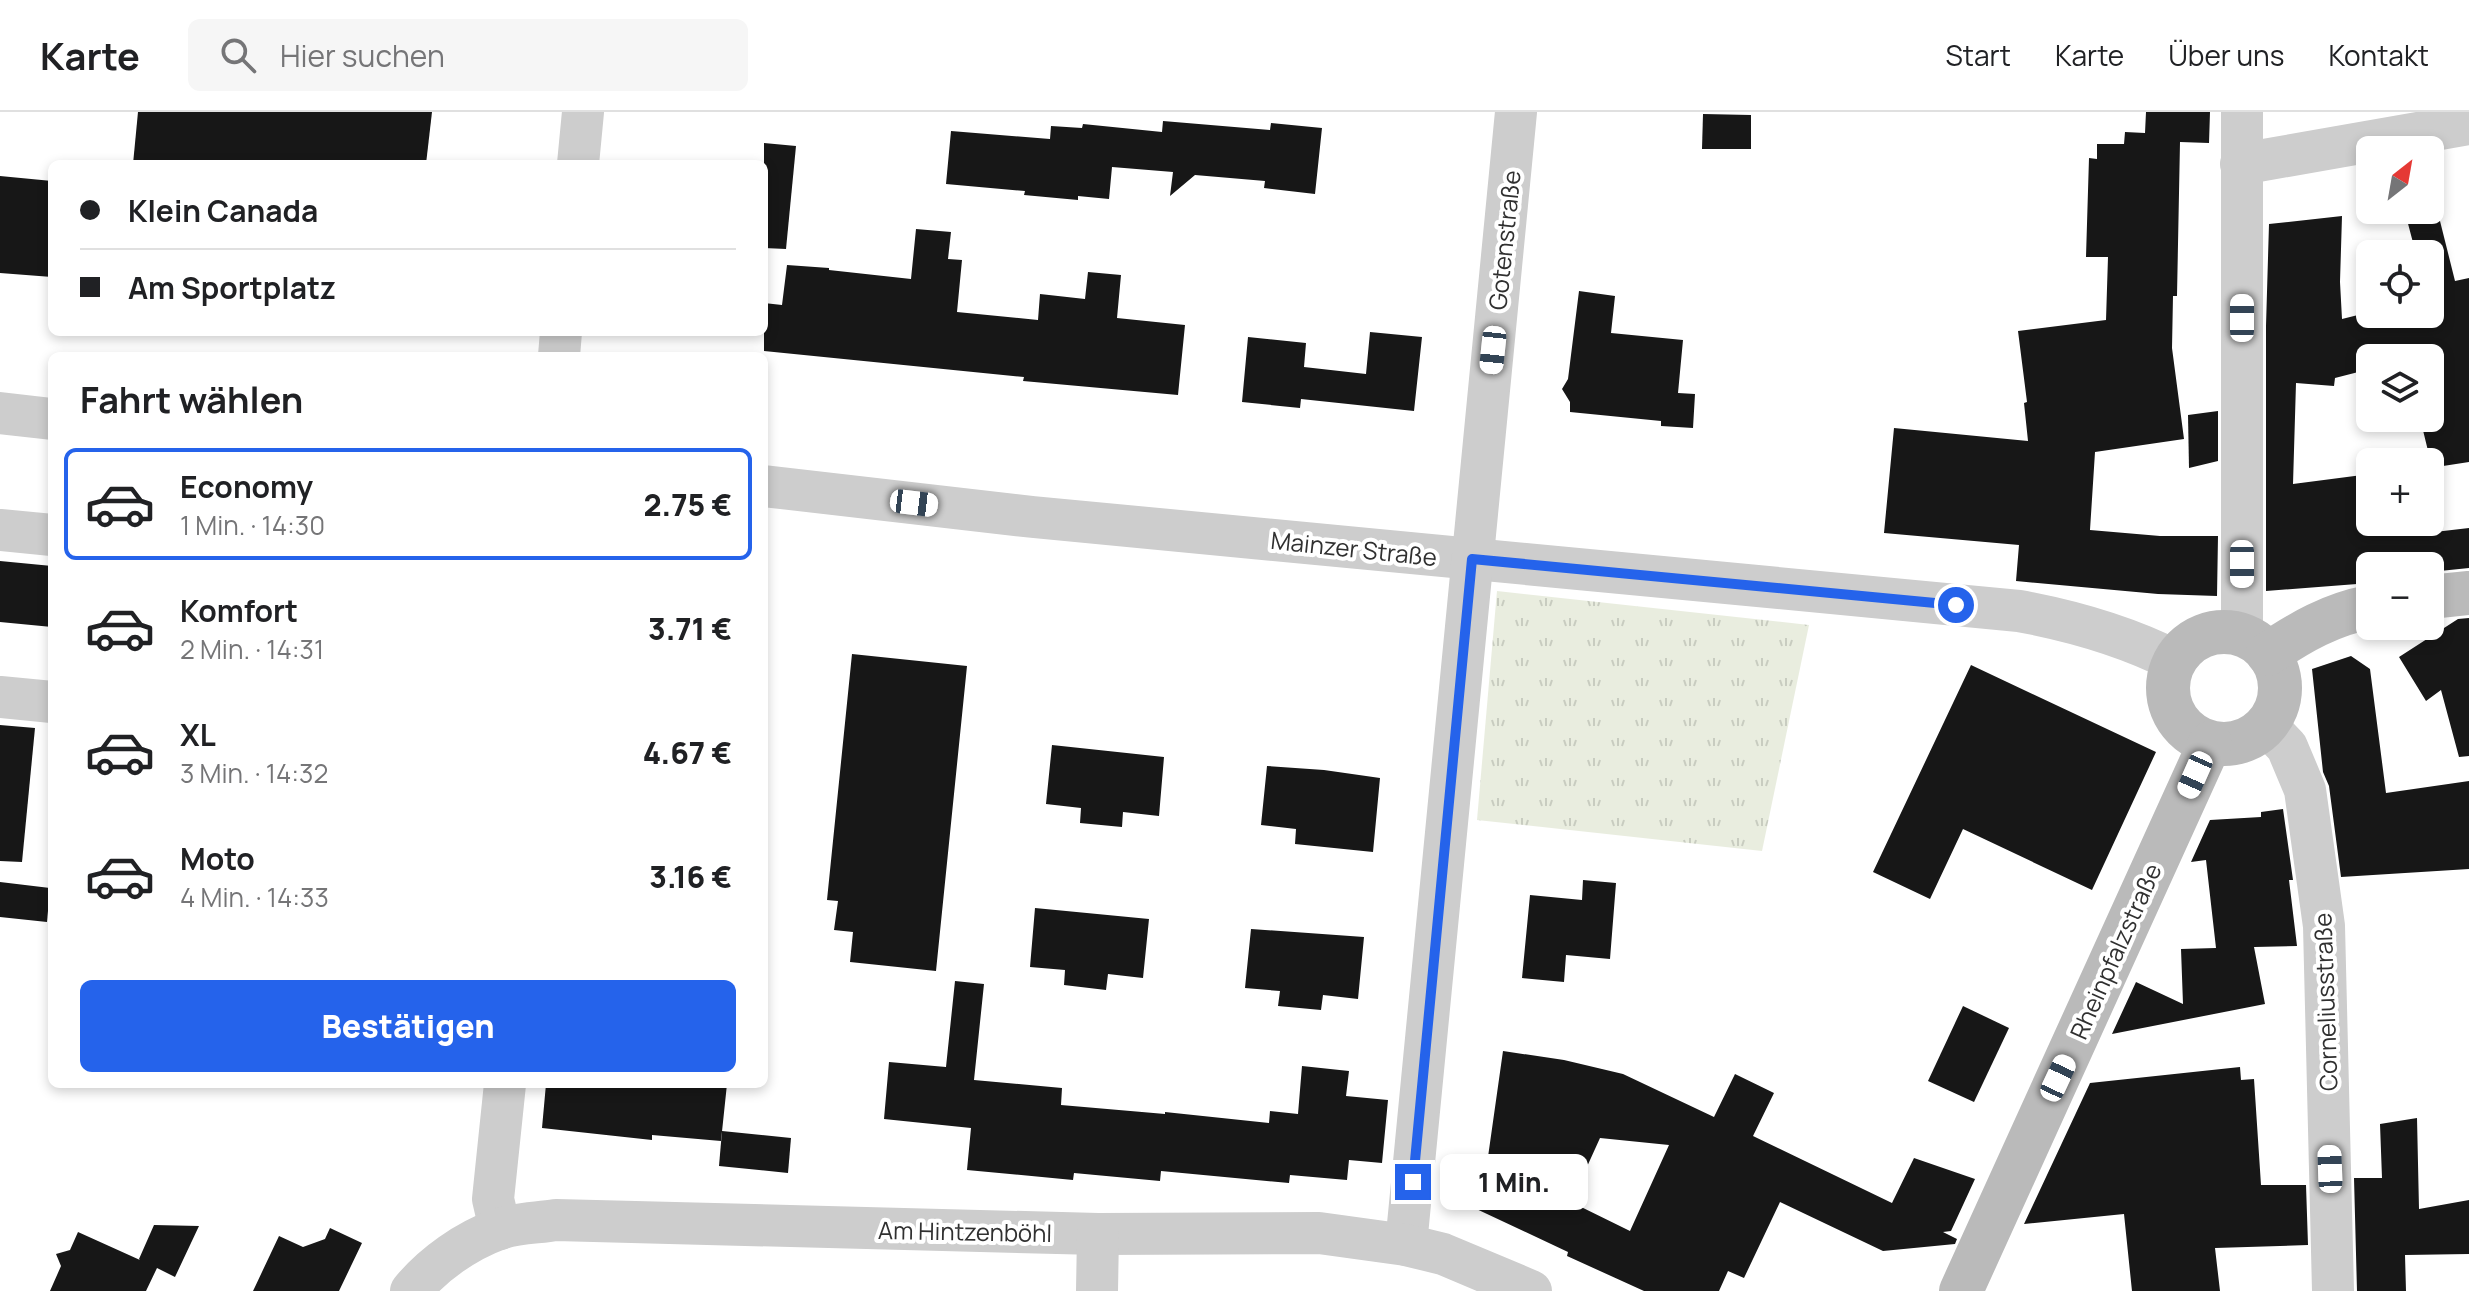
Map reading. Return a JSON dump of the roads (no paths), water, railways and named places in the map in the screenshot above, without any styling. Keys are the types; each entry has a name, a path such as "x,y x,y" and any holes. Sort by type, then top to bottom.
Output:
{"street":[{"path":"578,160 583,112"},
{"name":"Gotenstraße","path":"1406,1245 1516,112"},
{"path":"2242,112 2255,644"},
{"path":"2241,164 2469,124"},
{"path":"0,413 48,419"},
{"name":"Mainzer Straße","path":"768,486 1033,517 2019,611 2057,618 2110,634 2175,661"},
{"path":"0,530 48,535"},
{"path":"2444,596 2469,593"},
{"path":"2255,644 2297,634 2328,619 2356,611"},
{"path":"2222,632 2255,644 2275,665 2280,690 2274,715 2255,735 2241,742 2210,743 2194,735 2172,710 2168,694 2169,677 2175,661 2187,646 2203,636 2222,632"},
{"path":"0,697 48,702"},
{"name":"Corneliusstraße","path":"2266,725 2287,747 2305,790 2324,926 2333,1291"},
{"name":"Rheinpfalzstraße","path":"1961,1291 2210,743"},
{"path":"500,1229 493,1199 505,1088"},
{"name":"Am Hintzenböhl","path":"411,1291 423,1277 458,1250 500,1229 556,1220 1098,1234 1319,1233 1406,1245 1443,1254 1531,1291"},
{"path":"1097,1291 1098,1234"}]}
